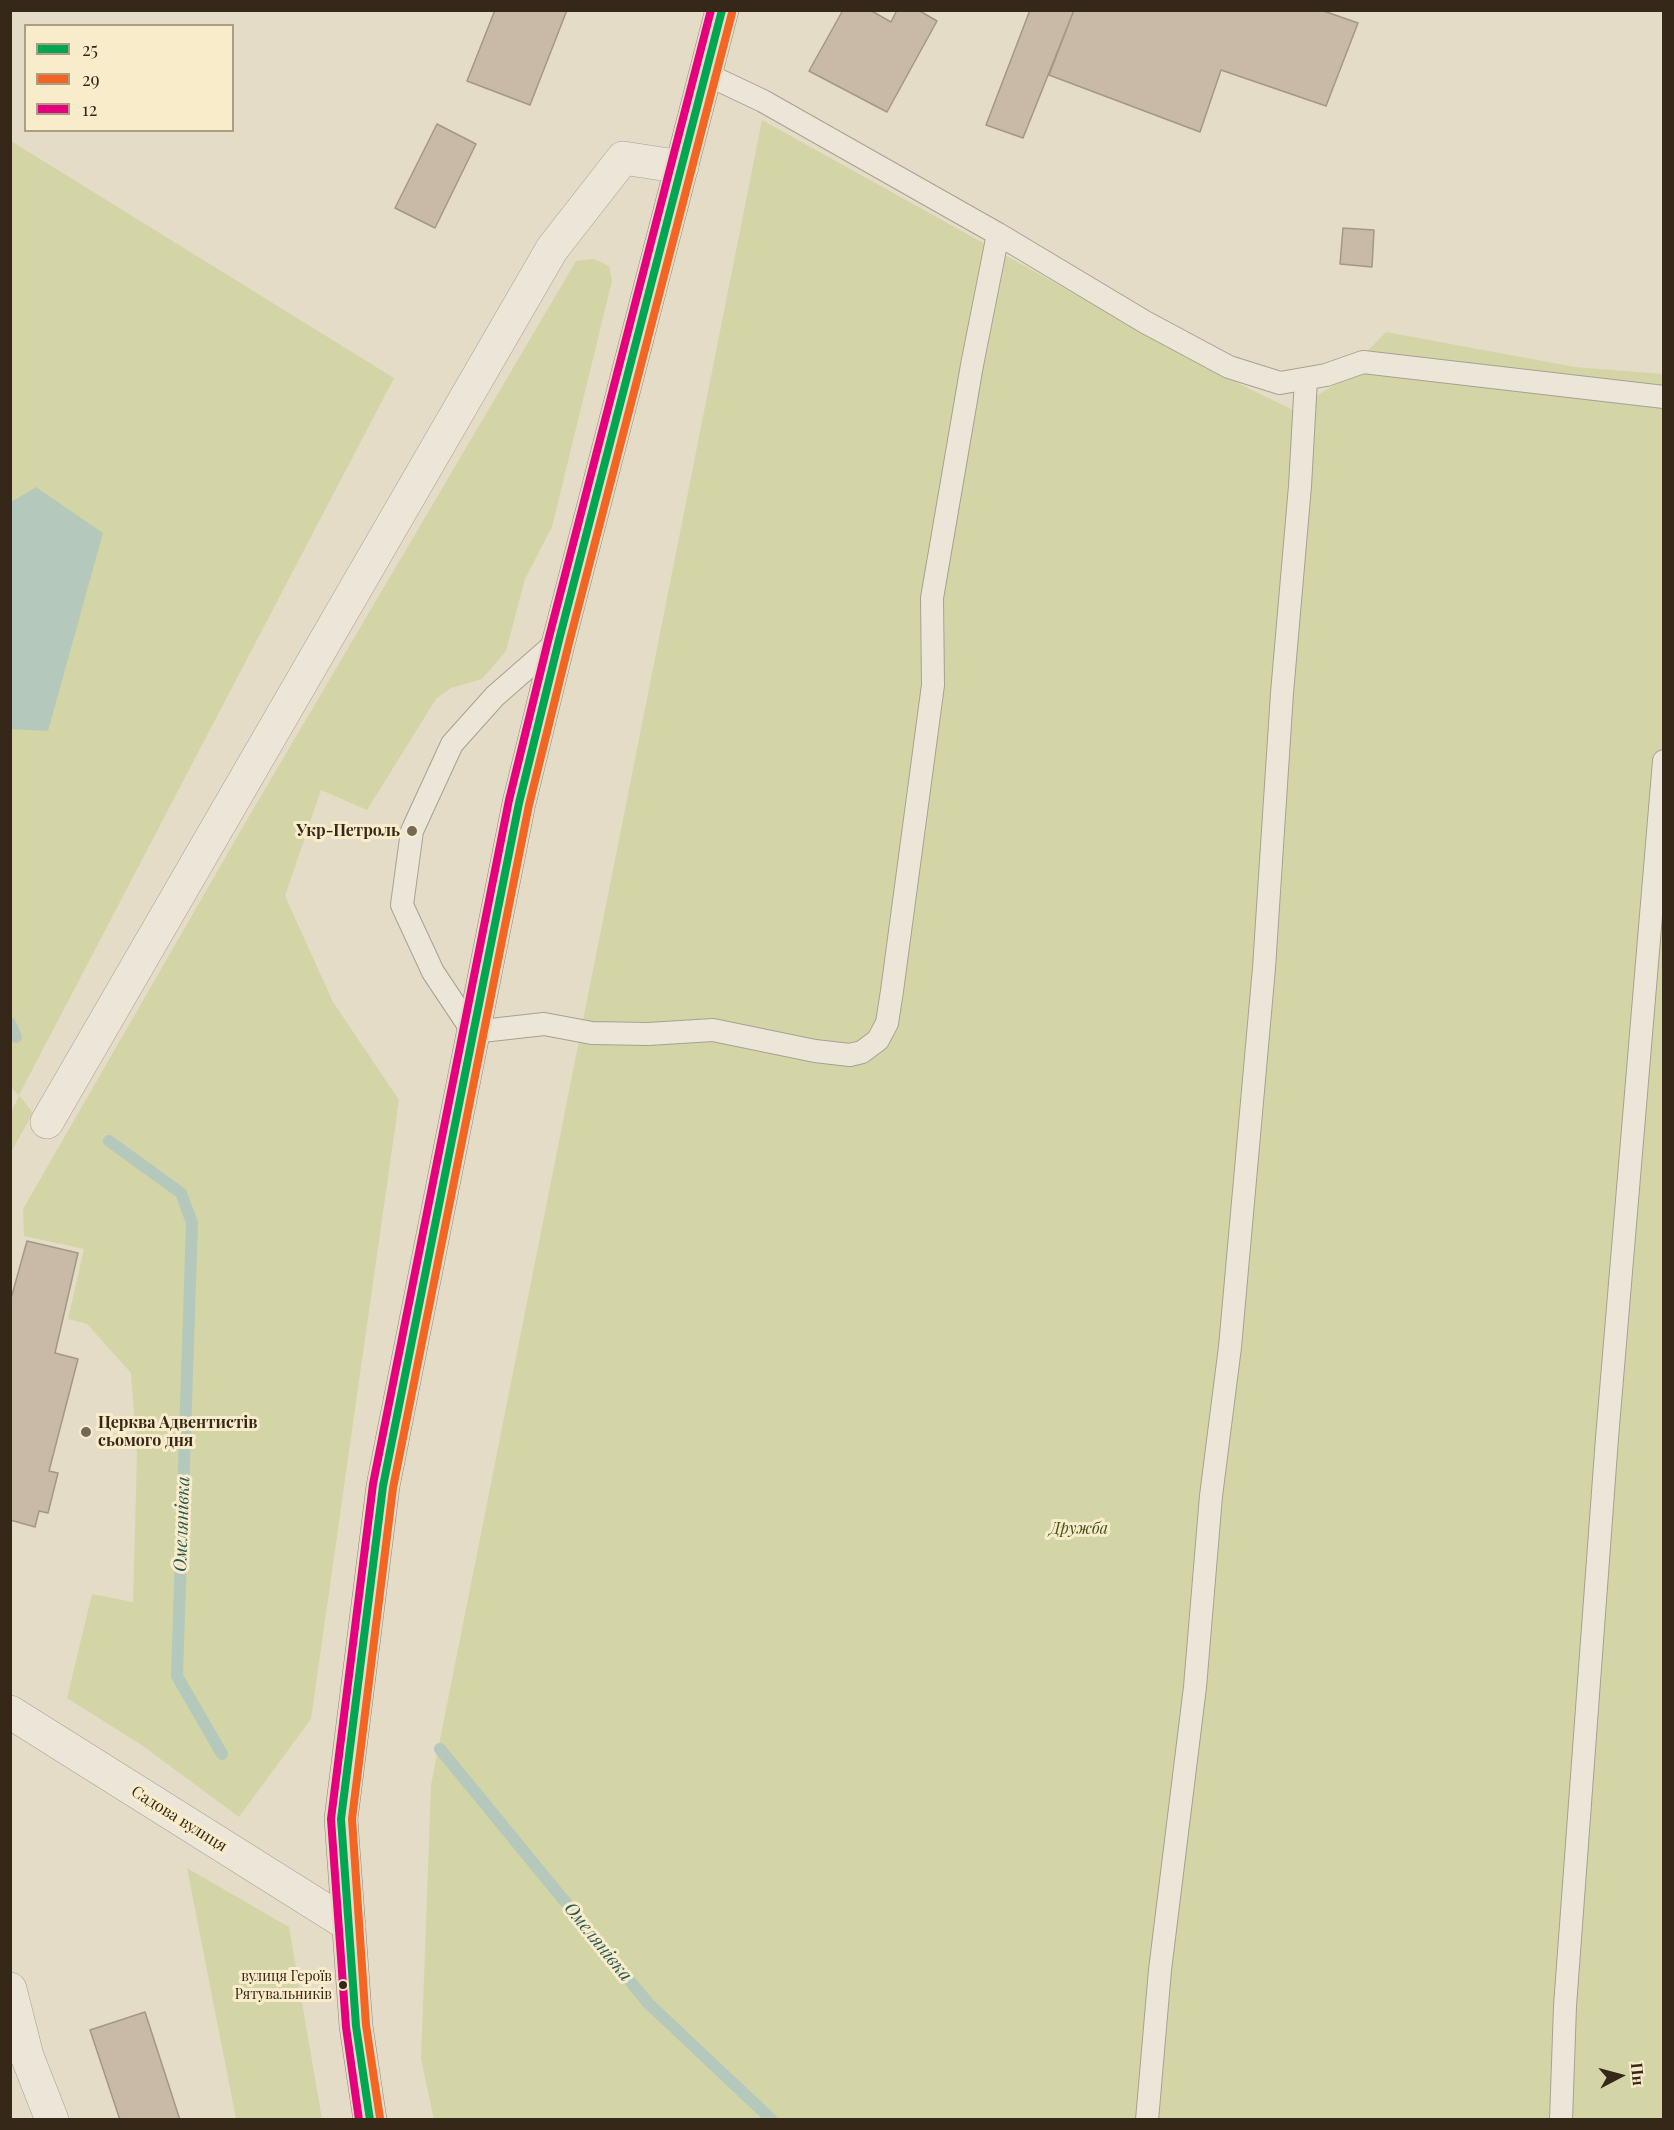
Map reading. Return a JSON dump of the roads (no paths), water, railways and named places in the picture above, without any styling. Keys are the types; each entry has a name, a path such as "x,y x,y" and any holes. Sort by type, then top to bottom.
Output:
{"main road":[{"path":"370,2120 356,2026 341,1819 383,1486 519,803 722,10"}],"street":[{"path":"47,1122 552,249 623,158 682,167"},
{"name":"Садова вулиця","path":"10,1712 349,1925"},
{"path":"10,1989 27,2056 52,2120"}],"lane":[{"path":"706,74 763,101 998,234 1145,322 1229,367 1280,383 1326,375 1364,362 1664,397"},
{"path":"559,640 495,696 452,744 412,831 402,905 433,972 473,1032 544,1024 592,1033 648,1034 712,1030 815,1051 850,1055 862,1052 878,1040 887,1023 933,685 932,598 972,365 998,234"},
{"path":"1147,2120 1160,1970 1195,1687 1211,1497 1230,1347 1264,968 1306,379"},
{"path":"1561,2120 1565,2006 1607,1438 1664,761"}],"waterway":[{"name":"Омелянівка","path":"10,1023 16,1037"},
{"name":"Омелянівка","path":"109,1141 181,1193 192,1223 177,1676 222,1754"},
{"name":"Омелянівка","path":"440,1749 648,2003 772,2120"}],"place":[{"name":"Укр-Петроль","path":"412,831"},
{"name":"Церква Адвентистів сьомого дня","path":"86,1432"},
{"name":"вулиця Героїв Рятувальників","path":"343,1985"}],"park label":[{"name":"Дружба","path":"1079,1529"}]}
